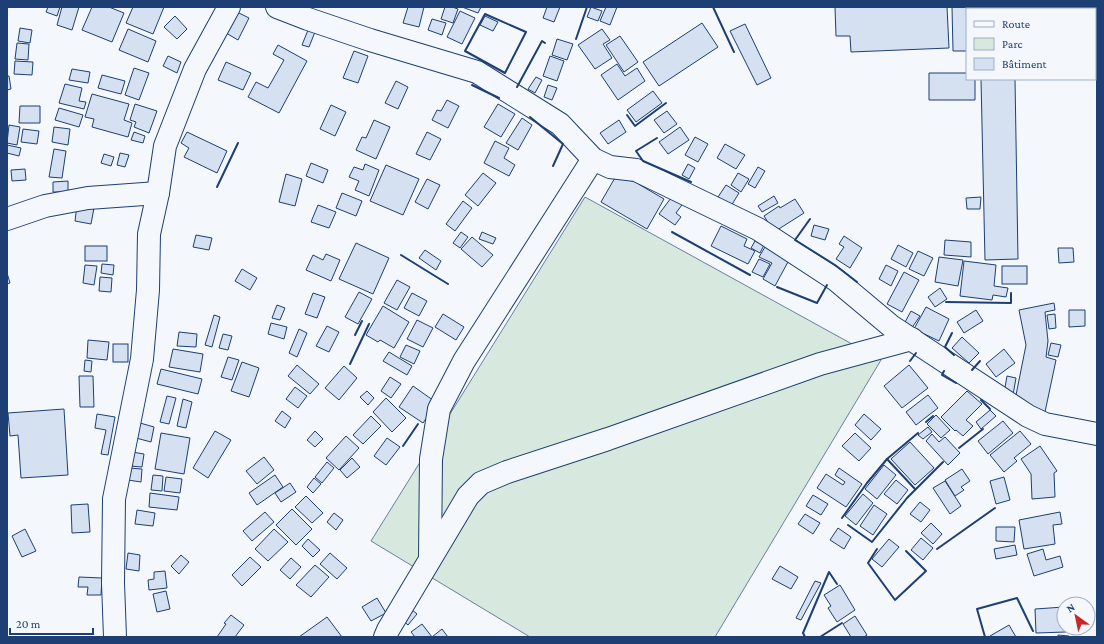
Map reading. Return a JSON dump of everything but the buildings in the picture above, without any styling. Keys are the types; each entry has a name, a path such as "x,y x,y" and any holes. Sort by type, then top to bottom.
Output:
{"street":[{"path":"115,637 114,499 142,359 148,290 149,234 158,193 165,146 195,69 229,7"},
{"path":"277,7 370,40 477,72 560,124 593,159 610,167 636,170 758,229 836,280 891,326 1028,416 1045,424 1097,434"},
{"path":"430,557 431,460 439,409 464,361 593,159"},
{"path":"7,219 45,206 88,198 158,193"},
{"path":"385,637 430,557 468,496 481,483 507,472 608,439 820,364 912,339"}],"green space":[{"path":"585,197 881,360 715,637 530,637 371,541"}],"wall":[{"path":"576,39 587,7"},
{"path":"713,7 734,52"},
{"path":"485,14 526,32 505,73 465,51 485,14"},
{"path":"517,87 542,41 545,43"},
{"path":"472,85 499,98"},
{"path":"627,115 635,126 666,103"},
{"path":"530,117 563,144 553,166"},
{"path":"657,138 636,151 643,161 691,182"},
{"path":"217,187 238,143"},
{"path":"810,219 795,240 835,265 857,282"},
{"path":"672,232 750,275"},
{"path":"401,255 448,284"},
{"path":"777,287 817,303 827,285"},
{"path":"946,302 1011,303 1011,293"},
{"path":"355,335 362,321"},
{"path":"350,364 369,324"},
{"path":"952,333 945,347 954,355"},
{"path":"910,361 916,353"},
{"path":"972,370 980,361"},
{"path":"944,371 942,375 956,383"},
{"path":"981,400 990,409"},
{"path":"926,422 933,416"},
{"path":"403,446 418,424"},
{"path":"959,448 983,429"},
{"path":"842,518 867,483 887,459 918,433"},
{"path":"887,459 915,489"},
{"path":"848,525 872,542 907,498 943,462"},
{"path":"937,549 995,508"},
{"path":"877,549 868,563 895,600 926,571 906,551"},
{"path":"805,637 803,633 829,572 837,584"},
{"path":"985,637 977,609 1017,598 1033,631"},
{"path":"820,637 842,623"}]}
